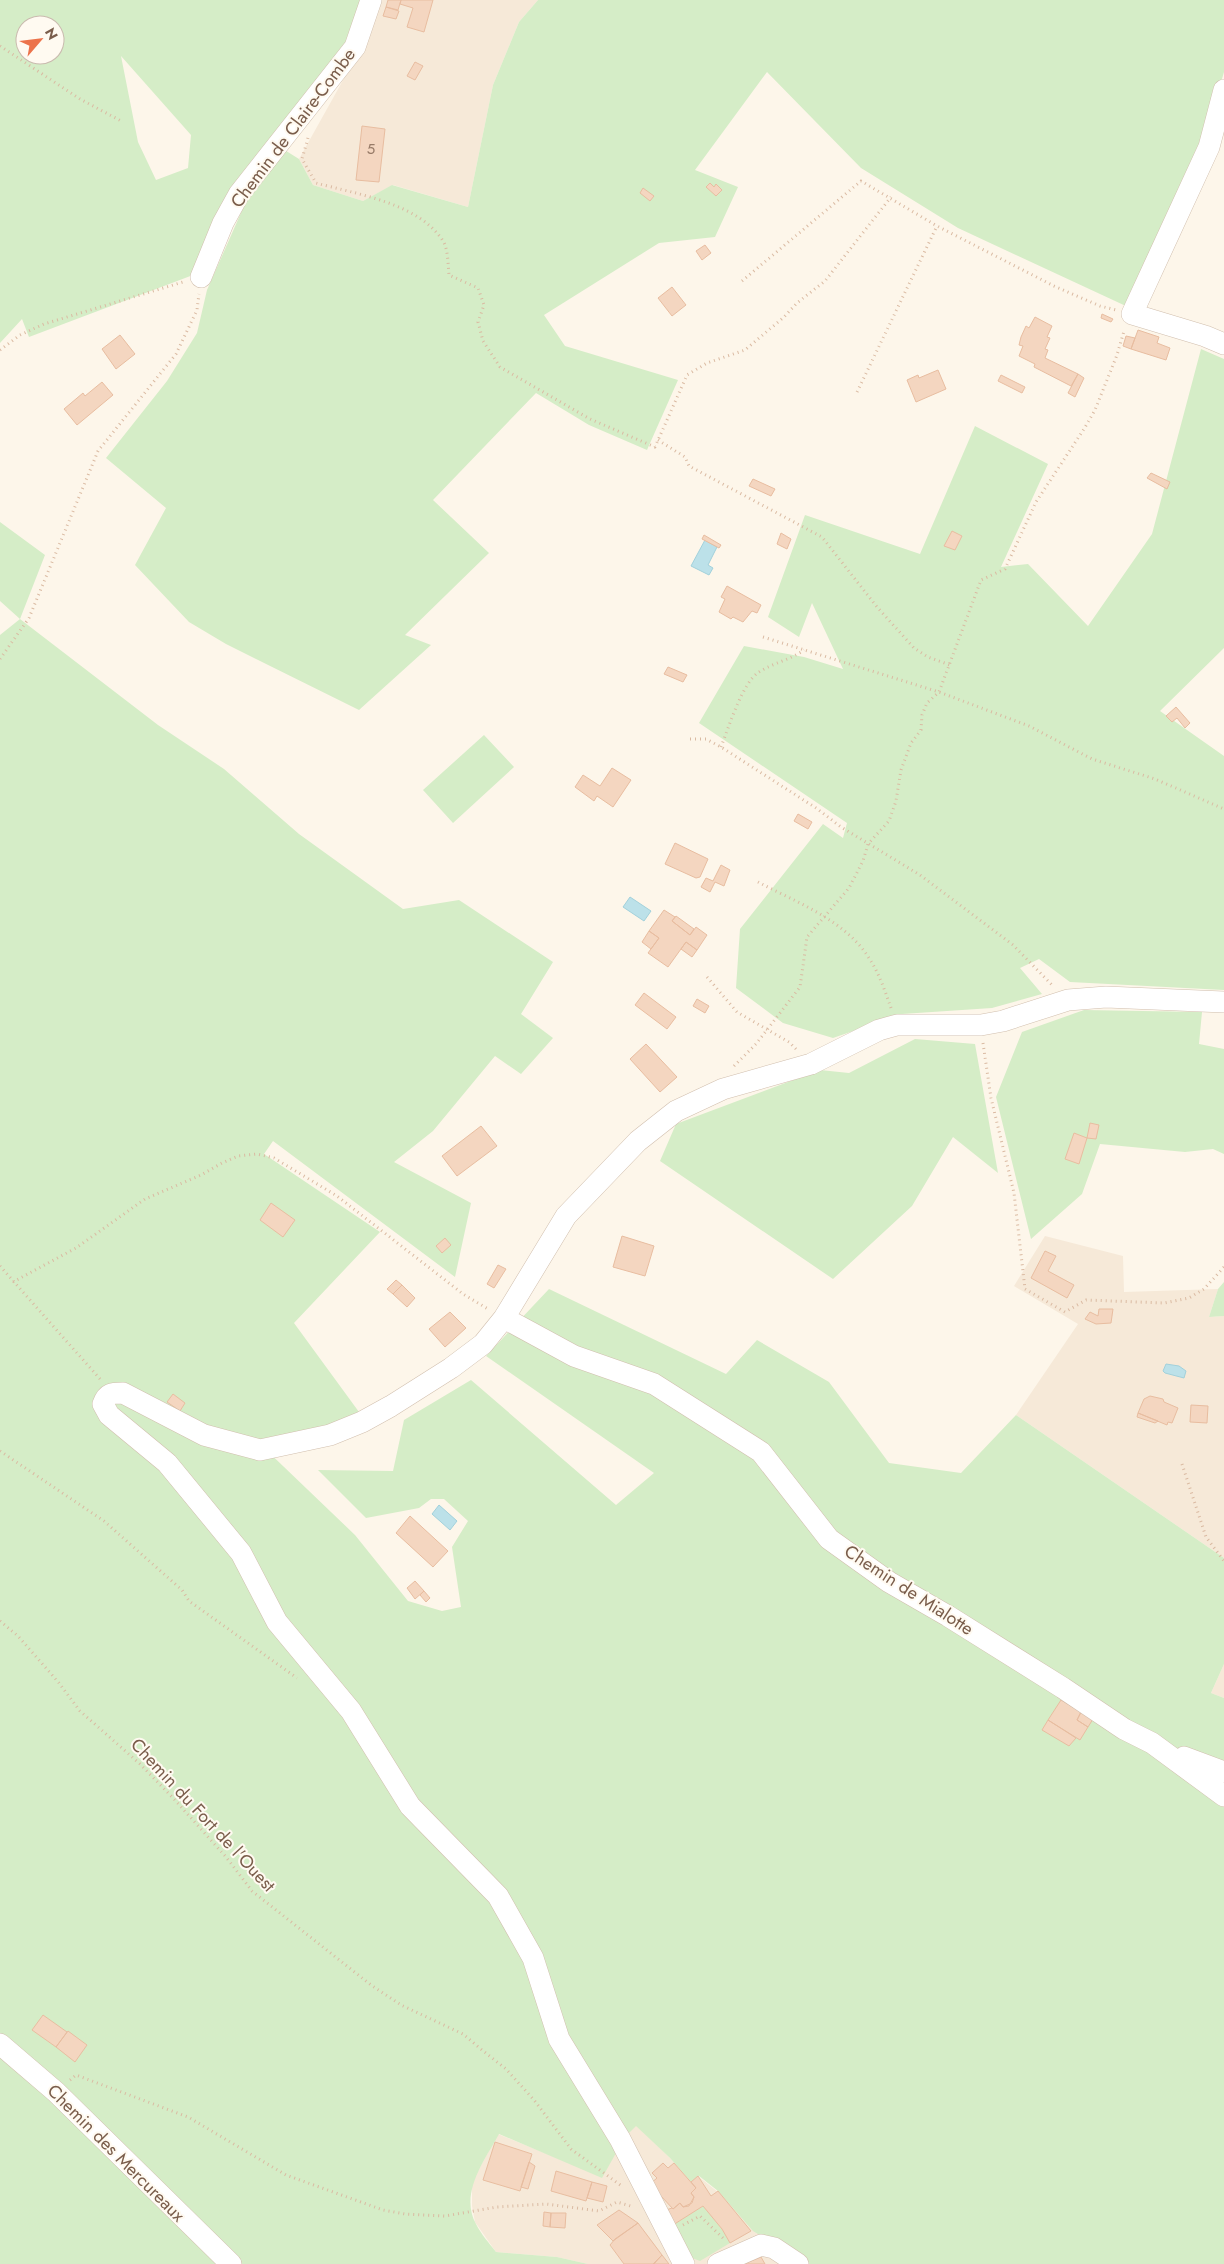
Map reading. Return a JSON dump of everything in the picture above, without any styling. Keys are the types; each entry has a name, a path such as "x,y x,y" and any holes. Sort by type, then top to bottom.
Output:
{"street":[{"name":"Chemin de Claire-Combe","path":"201,277 224,223 239,194 355,48 370,0"},
{"path":"1224,90 1209,147 1132,314 1205,336 1224,344"},
{"path":"684,2264 620,2139 559,2039 533,1958 498,1896 410,1806 351,1711 277,1622 241,1554 167,1463 109,1415 103,1404 106,1396 112,1393 123,1393 204,1435 260,1450 330,1435 362,1422 451,1368 482,1344 504,1318 566,1216 638,1141 676,1111 723,1089 811,1064 879,1030 897,1025 980,1025 1003,1021 1068,1000 1106,997 1224,1002"},
{"name":"Chemin de Mialotte","path":"504,1318 574,1356 654,1384 761,1452 829,1538 888,1582 965,1626 1124,1729 1152,1743 1224,1796"},
{"path":"1152,1743 1224,1772"},
{"name":"Chemin des Mercureaux","path":"0,2044 56,2092 230,2264"},
{"path":"718,2264 761,2246 774,2248 798,2264"}],"path":[{"path":"0,46 80,99 123,122"},
{"path":"310,133 302,159 316,183 402,208 429,226 444,242 449,274 478,288 484,305 478,322 483,341 500,367 590,420 655,447 687,375 707,363 745,350 784,317 825,281 891,197"},
{"path":"742,281 861,181 891,197 937,226 1054,286 1100,306 1132,314"},
{"path":"857,392 937,226"},
{"path":"0,350 20,335 44,324 201,277 196,310 176,354 98,451 30,618 0,660"},
{"path":"723,1089 731,1069 756,1044 766,1028 800,987 807,937 826,918 829,910 849,888 863,861 868,844 889,821 896,801 901,770 911,743 920,730 926,703 939,692 981,580 1005,568 1036,502 1095,410 1117,355 1127,319 1132,314"},
{"path":"658,440 685,457 689,466 822,537 877,607 914,648 928,657 950,665"},
{"path":"763,637 939,692 1029,726 1092,759 1155,778 1224,808"},
{"path":"721,747 749,681 759,672 792,658 804,650"},
{"path":"690,739 706,739 721,747 868,844 920,875 1013,945 1068,1000"},
{"path":"758,882 826,918 854,938 869,958 884,987 897,1025"},
{"path":"707,977 737,1012 790,1042 811,1064"},
{"path":"980,1025 991,1098 1014,1193 1025,1289 1065,1312 1086,1300 1164,1303 1189,1298 1204,1289 1224,1267"},
{"path":"13,1282 76,1248 145,1198 201,1176 238,1156 257,1154 274,1158 297,1170 337,1196 463,1294 504,1318"},
{"path":"0,1266 112,1393"},
{"path":"0,1451 104,1521 182,1590 189,1601 304,1682"},
{"path":"1182,1464 1206,1537 1224,1561"},
{"name":"Chemin du Fort de l'Ouest","path":"0,1621 18,1636 59,1683 80,1711 140,1764 180,1805 226,1857 252,1891 371,1985 400,2005 463,2034 506,2069 534,2100 571,2149 629,2192"},
{"path":"56,2092 76,2075 188,2117 286,2175 383,2210 405,2214 445,2216 497,2207 546,2204 599,2211 617,2202 658,2213"},
{"path":"667,2233 700,2216 720,2233 729,2244"}],"shaded area":[{"path":"376,0 538,0 519,22 493,85 468,207 393,185 363,201 313,185 299,159 361,48"},
{"path":"1045,1236 1123,1256 1124,1292 1218,1289 1209,1317 1224,1316 1224,1558 1016,1415 1078,1324 1014,1286"},
{"path":"1224,1664 1224,1698 1211,1693"},
{"path":"636,2125 670,2158 691,2182 698,2176 807,2264 588,2264 557,2257 496,2252 475,2222 472,2206 472,2182 498,2134 547,2154 625,2137"}],"green space":[{"path":"0,0 362,0 349,43 201,272 29,337 22,319 0,343","holes":["121,56 191,135 188,168 156,180 138,142"]},
{"path":"538,0 1224,0 1224,72 1200,155 1128,307 958,228 861,168 767,72 695,170 738,187 715,237 659,243 544,315 565,346 678,380 647,450 589,425 536,393 433,500 489,553 405,635 431,645 359,710 226,644 189,622 135,565 166,508 106,458 167,381 197,333 207,290 244,206 283,149 299,159 313,185 363,201 392,185 468,207 493,85 519,22"},
{"path":"1201,349 1224,359 1224,648 1160,711 1224,756 1224,990 1070,982 1039,959 1020,968 1042,994 992,1008 902,1014 833,1038 783,1023 736,988 740,929 823,824 843,838 847,823 699,723 744,646 804,657 843,669 812,603 799,637 768,617 805,515 920,554 975,426 1048,464 1001,567 1028,564 1088,626 1152,534"},
{"path":"0,522 45,555 20,619 0,601"},
{"path":"20,619 158,725 224,769 299,834 403,909 459,900 553,962 521,1014 553,1038 521,1074 495,1056 433,1131 394,1162 471,1203 455,1277 273,1141 264,1154 380,1232 294,1323 359,1412 326,1434 259,1443 355,1535 408,1601 442,1611 461,1607 452,1547 468,1521 444,1499 431,1499 419,1508 366,1518 318,1470 393,1471 404,1420 471,1380 616,1505 654,1473 486,1356 549,1289 726,1374 757,1340 829,1382 889,1463 961,1473 1016,1415 1224,1558 1224,1664 1211,1693 1224,1698 1224,2264 807,2264 753,2231 718,2191 699,2176 691,2182 670,2158 636,2126 625,2137 602,2178 499,2134 476,2177 470,2201 472,2212 478,2228 496,2252 557,2257 588,2264 0,2264 0,635"},
{"path":"484,735 514,767 453,823 423,790"},
{"path":"1084,1010 1202,1012 1199,1044 1224,1049 1224,1154 1213,1149 1185,1152 1100,1144 1082,1194 1031,1239 996,1097 1022,1032"},
{"path":"915,1039 975,1044 998,1173 953,1137 912,1206 833,1279 660,1161 676,1124 820,1070 849,1073"},
{"path":"1224,1282 1224,1316 1209,1317 1218,1289"},
{"path":"703,2206 722,2229 730,2243 700,2261 687,2256 673,2225"}],"water":[{"path":"705,540 717,547 708,565 713,568 709,575 691,566"},
{"path":"630,897 651,911 644,921 623,907"},
{"path":"1166,1364 1179,1366 1186,1371 1184,1378 1165,1373 1163,1371"},
{"path":"439,1505 457,1521 450,1530 432,1514"}],"building":[{"path":"388,0 401,0 398,10 386,7"},
{"path":"401,0 433,0 424,32 407,27 413,8 400,4"},
{"path":"386,7 399,11 396,19 383,16"},
{"path":"415,62 423,66 415,80 407,76"},
{"path":"362,126 385,129 379,182 356,180"},
{"path":"710,183 714,187 716,184 722,190 716,196 706,187"},
{"path":"643,188 654,196 650,201 640,193"},
{"path":"705,245 711,253 702,260 696,251"},
{"path":"672,287 686,305 672,316 658,298"},
{"path":"1102,314 1113,319 1111,322 1101,318"},
{"path":"1035,317 1052,326 1047,337 1050,338 1045,349 1048,350 1045,358 1078,374 1071,386 1034,367 1035,364 1019,356 1023,346 1019,345 1021,337 1026,326 1029,328"},
{"path":"1138,330 1159,337 1157,343 1170,348 1166,360 1131,349"},
{"path":"120,335 135,354 116,369 102,349"},
{"path":"1126,336 1135,338 1131,349 1123,346"},
{"path":"938,370 946,389 916,402 907,380 918,375 919,378"},
{"path":"1078,374 1084,378 1075,397 1068,393"},
{"path":"1001,375 1025,387 1022,393 998,381"},
{"path":"102,382 113,395 77,425 64,409 83,393 85,396"},
{"path":"1151,473 1170,482 1167,489 1147,478"},
{"path":"753,479 775,489 771,496 749,486"},
{"path":"952,531 962,536 955,550 944,546"},
{"path":"781,533 791,539 787,549 777,544"},
{"path":"704,535 721,545 719,548 702,539"},
{"path":"727,586 761,605 757,613 752,611 743,622 733,617 731,619 719,612 725,599 721,597"},
{"path":"668,667 687,675 683,682 664,674"},
{"path":"1176,707 1190,723 1185,728 1177,718 1172,722 1166,716"},
{"path":"612,768 631,780 613,807 597,796 594,801 575,787 583,775 600,786"},
{"path":"798,814 812,822 808,829 794,821"},
{"path":"675,843 708,859 700,877 696,878 665,864"},
{"path":"721,865 730,870 724,886 715,882 710,892 701,887 706,878 713,881"},
{"path":"664,910 675,917 672,921 690,935 696,927 707,935 697,950 686,942 668,967 648,953 659,938 649,931"},
{"path":"676,916 694,929 690,935 672,921"},
{"path":"649,931 659,938 651,949 642,942"},
{"path":"686,942 697,950 692,957 681,949"},
{"path":"644,993 676,1017 667,1029 635,1005"},
{"path":"697,999 709,1006 705,1013 693,1006"},
{"path":"646,1044 677,1077 660,1092 630,1059"},
{"path":"1090,1123 1099,1125 1096,1139 1087,1138"},
{"path":"481,1126 497,1146 457,1176 442,1156"},
{"path":"1074,1133 1087,1138 1079,1164 1065,1159"},
{"path":"271,1203 295,1220 283,1237 260,1220"},
{"path":"622,1236 654,1246 645,1276 613,1267"},
{"path":"445,1238 451,1245 442,1253 436,1246"},
{"path":"1045,1251 1056,1256 1048,1271 1074,1285 1067,1298 1031,1278"},
{"path":"498,1265 506,1269 494,1288 487,1284"},
{"path":"396,1280 402,1285 393,1294 387,1289"},
{"path":"402,1285 415,1298 407,1307 393,1294"},
{"path":"1099,1309 1113,1309 1111,1323 1096,1324 1085,1319 1090,1312 1098,1316"},
{"path":"450,1312 466,1328 445,1347 429,1329"},
{"path":"173,1394 185,1403 180,1411 167,1402"},
{"path":"1150,1396 1163,1399 1164,1402 1178,1408 1172,1423 1168,1422 1167,1425 1138,1413 1144,1399"},
{"path":"1191,1405 1208,1406 1207,1423 1190,1422"},
{"path":"1138,1413 1158,1421 1155,1423 1137,1417"},
{"path":"410,1516 448,1551 433,1567 396,1533"},
{"path":"415,1581 424,1591 415,1599 407,1588"},
{"path":"424,1591 430,1598 426,1602 420,1595"},
{"path":"1061,1700 1081,1712 1077,1720 1088,1727 1080,1740 1048,1720"},
{"path":"1081,1712 1093,1719 1088,1727 1077,1720"},
{"path":"1048,1720 1076,1738 1069,1746 1042,1730"},
{"path":"43,2015 67,2032 56,2047 32,2030"},
{"path":"68,2031 87,2045 75,2062 56,2047"},
{"path":"495,2142 532,2154 520,2191 483,2180"},
{"path":"529,2162 535,2166 528,2189 521,2187"},
{"path":"663,2163 668,2168 674,2163 696,2188 691,2193 694,2197 689,2206 683,2207 680,2203 673,2209 650,2184 657,2178 652,2173"},
{"path":"556,2171 592,2182 586,2201 551,2191"},
{"path":"698,2176 711,2196 718,2191 751,2231 730,2243 722,2229 703,2206 673,2225 666,2210 673,2209 680,2203 683,2207 692,2203 694,2197 691,2193 696,2188 691,2182"},
{"path":"592,2182 607,2186 603,2202 587,2198"},
{"path":"619,2210 638,2223 613,2241 597,2225"},
{"path":"544,2212 551,2213 550,2227 543,2226"},
{"path":"551,2213 566,2213 565,2228 550,2227"},
{"path":"638,2223 662,2255 654,2264 624,2264 610,2245 615,2239"},
{"path":"662,2255 669,2264 653,2264"},
{"path":"761,2257 765,2264 744,2264"}]}
